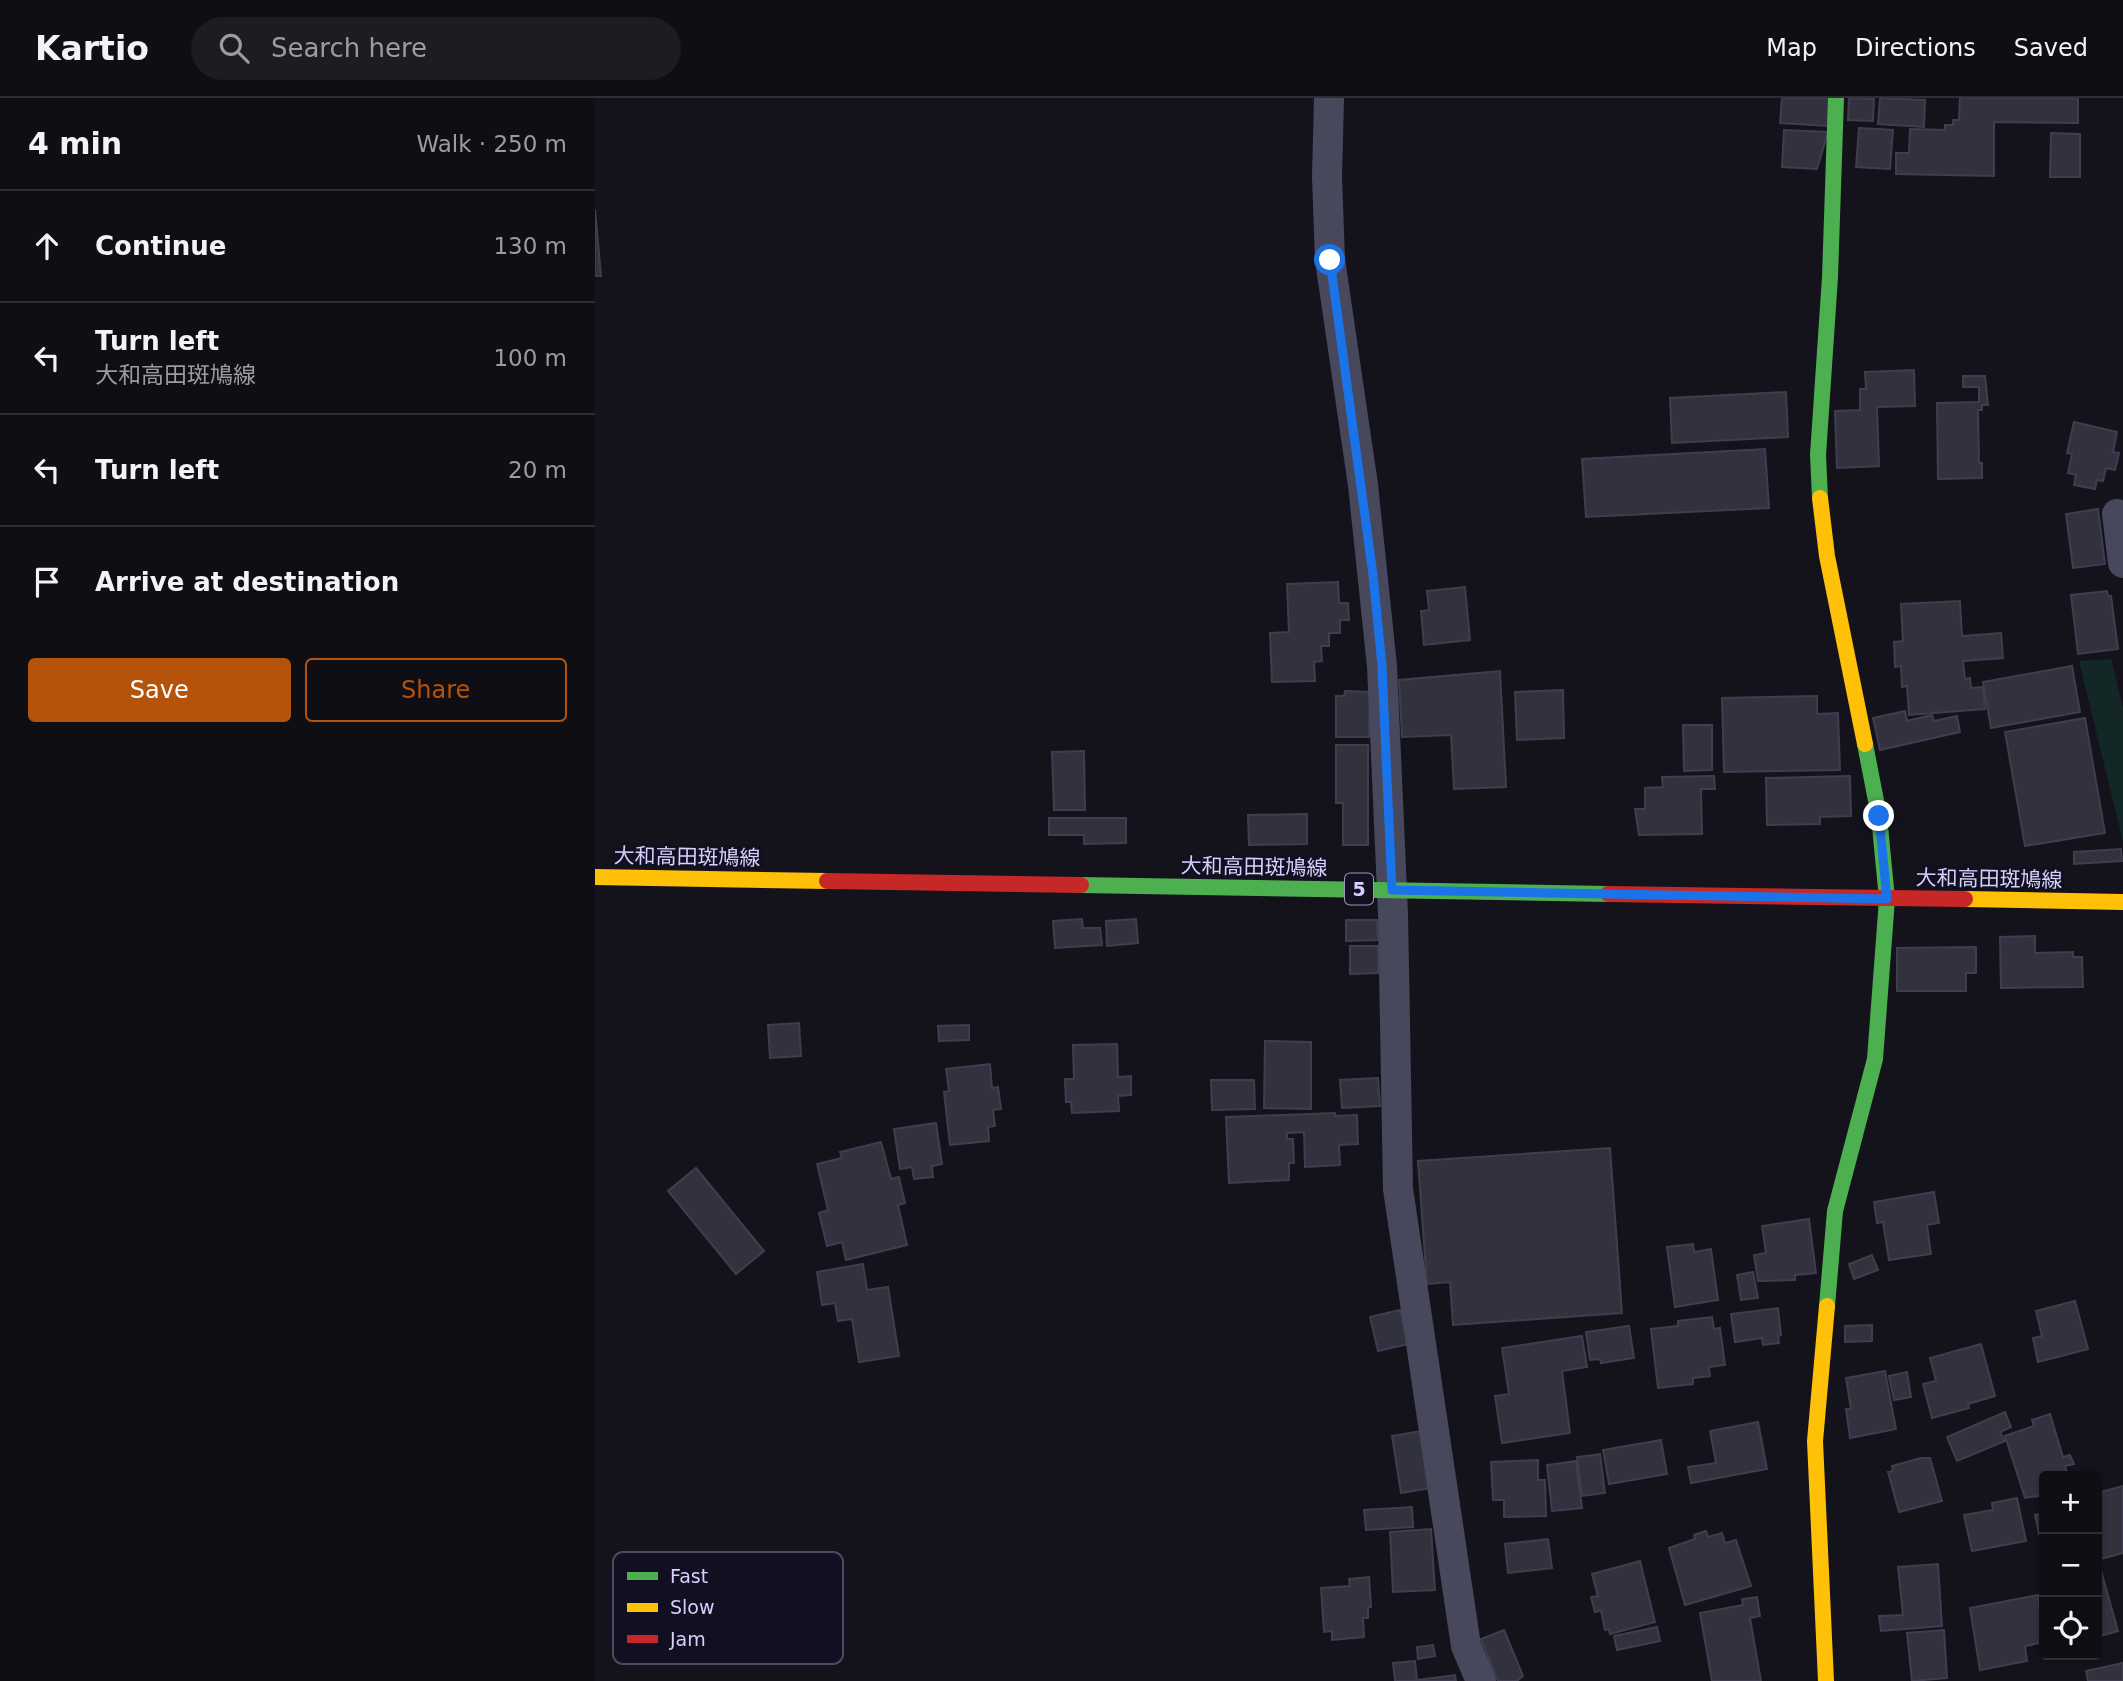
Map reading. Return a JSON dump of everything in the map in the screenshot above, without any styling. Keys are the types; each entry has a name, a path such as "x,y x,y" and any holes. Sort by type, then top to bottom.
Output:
{"street":[{"path":"1329,98 1327,177 1330,260 1373,575 1382,666 1392,890 1398,1189 1466,1646 1481,1681"},
{"path":"1826,1681 1815,1441 1835,1211 1875,1059 1887,899 1879,816 1827,556 1820,498 1818,455 1836,98"},
{"path":"2117,514 2123,564"},
{"name":"大和高田斑鳩線","path":"595,877 2123,902"}],"green space":[{"path":"2111,659 2123,708 2123,842 2079,661"}],"building":[{"path":"1782,98 1830,98 1828,126 1780,123"},
{"path":"1849,98 1874,99 1873,121 1848,120"},
{"path":"1880,98 1925,100 1924,127 1878,124"},
{"path":"1960,98 2078,98 2078,123 1994,122 1994,176 1896,174 1896,153 1909,153 1910,129 1945,130 1945,125 1953,125 1953,120 1959,120"},
{"path":"1859,128 1893,130 1890,169 1856,167"},
{"path":"1784,130 1828,132 1817,169 1782,167"},
{"path":"2051,133 2080,134 2080,177 2050,177"},
{"path":"595,209 601,276 595,276"},
{"path":"1914,370 1915,406 1877,407 1879,466 1837,468 1835,411 1860,410 1860,389 1866,389 1865,372"},
{"path":"1963,376 1985,376 1988,405 1982,405 1982,410 1978,410 1979,463 1982,463 1982,478 1938,479 1937,403 1979,402 1979,387 1963,387"},
{"path":"1786,392 1788,437 1672,443 1670,398"},
{"path":"2074,422 2117,432 2113,452 2119,453 2115,470 2106,468 2103,481 2097,480 2095,489 2074,485 2076,475 2068,473 2072,454 2067,453"},
{"path":"1765,449 1769,508 1586,517 1582,459"},
{"path":"2098,509 2105,564 2073,568 2066,514"},
{"path":"1338,582 1339,603 1348,603 1349,620 1340,620 1340,633 1329,633 1329,646 1321,646 1322,661 1314,662 1315,681 1272,682 1270,633 1289,632 1287,584"},
{"path":"1465,587 1470,640 1424,645 1421,611 1429,610 1427,591"},
{"path":"2107,591 2108,596 2111,596 2118,649 2078,654 2071,595"},
{"path":"1960,601 1962,636 2001,633 2003,658 1963,661 1965,679 1970,678 1971,688 1983,687 1985,709 1909,715 1907,686 1902,687 1901,666 1895,667 1894,642 1903,641 1901,604"},
{"path":"2072,666 2080,712 1991,728 1983,682"},
{"path":"1500,671 1506,787 1454,789 1451,735 1402,737 1399,680"},
{"path":"1563,690 1564,738 1517,740 1515,692"},
{"path":"1345,691 1370,692 1369,737 1336,737 1336,696 1344,696"},
{"path":"1817,696 1817,714 1838,713 1840,770 1724,772 1722,698"},
{"path":"1905,711 1907,721 1932,715 1934,721 1957,716 1960,732 1880,750 1873,718"},
{"path":"2085,718 2105,833 2025,846 2005,732"},
{"path":"1683,725 1712,725 1712,770 1684,771"},
{"path":"1336,745 1368,745 1368,845 1343,845 1343,803 1336,803"},
{"path":"1084,751 1085,810 1054,810 1052,752"},
{"path":"1714,776 1715,789 1701,789 1702,834 1639,835 1635,809 1645,809 1645,788 1663,787 1662,777"},
{"path":"1850,776 1851,816 1820,817 1820,824 1767,825 1766,778"},
{"path":"1307,814 1307,844 1249,845 1248,815"},
{"path":"1049,818 1126,818 1126,843 1084,844 1084,835 1049,835"},
{"path":"2121,849 2122,861 2074,864 2074,852"},
{"path":"1082,919 1083,928 1100,928 1102,945 1055,948 1053,921"},
{"path":"1136,919 1138,943 1107,946 1106,921"},
{"path":"1346,920 1377,920 1378,940 1346,941"},
{"path":"2035,936 2035,953 2073,952 2073,957 2082,957 2083,987 2001,988 2000,937"},
{"path":"1350,946 1378,946 1378,973 1350,974"},
{"path":"1976,947 1976,973 1966,973 1966,991 1897,991 1897,948"},
{"path":"799,1023 801,1056 770,1058 768,1025"},
{"path":"969,1025 969,1040 939,1041 938,1026"},
{"path":"1265,1041 1311,1042 1311,1109 1264,1108"},
{"path":"1117,1044 1118,1077 1131,1076 1131,1095 1118,1096 1119,1111 1072,1113 1071,1102 1066,1102 1065,1079 1074,1079 1073,1045"},
{"path":"990,1064 992,1088 998,1087 1001,1109 993,1110 995,1126 988,1127 989,1141 950,1145 944,1092 949,1091 946,1069"},
{"path":"1378,1078 1380,1106 1342,1108 1340,1080"},
{"path":"1211,1080 1254,1080 1255,1109 1212,1110"},
{"path":"1335,1113 1335,1116 1357,1115 1358,1144 1339,1145 1340,1165 1305,1167 1304,1132 1287,1133 1287,1139 1293,1139 1294,1163 1289,1163 1289,1180 1229,1183 1226,1117"},
{"path":"936,1123 942,1164 932,1166 933,1177 914,1179 912,1167 900,1169 894,1129"},
{"path":"881,1142 891,1179 899,1177 905,1203 898,1205 907,1245 846,1260 842,1242 827,1246 819,1213 828,1210 817,1164 842,1158 840,1152"},
{"path":"1610,1148 1622,1313 1453,1325 1450,1282 1427,1284 1418,1161"},
{"path":"696,1168 764,1251 736,1274 668,1191"},
{"path":"1934,1192 1939,1223 1927,1225 1931,1254 1889,1260 1883,1222 1877,1223 1874,1202"},
{"path":"1809,1219 1816,1273 1795,1275 1795,1280 1758,1281 1754,1255 1766,1253 1762,1226"},
{"path":"1693,1244 1694,1252 1711,1249 1718,1300 1675,1307 1667,1247"},
{"path":"1872,1255 1878,1270 1854,1279 1849,1264"},
{"path":"863,1264 867,1290 888,1287 899,1356 859,1362 852,1319 838,1321 835,1303 822,1305 817,1272"},
{"path":"1753,1272 1758,1298 1741,1300 1737,1275"},
{"path":"2075,1301 2088,1349 2038,1362 2033,1338 2042,1336 2036,1311"},
{"path":"1778,1308 1781,1335 1778,1336 1779,1343 1763,1345 1762,1338 1735,1342 1731,1314"},
{"path":"1400,1310 1408,1344 1378,1351 1370,1317"},
{"path":"1712,1317 1714,1329 1720,1328 1725,1365 1709,1367 1710,1376 1693,1378 1693,1384 1658,1388 1651,1329 1678,1326 1678,1321"},
{"path":"1872,1325 1872,1341 1845,1342 1845,1326"},
{"path":"1629,1326 1634,1358 1601,1363 1600,1359 1590,1360 1586,1332"},
{"path":"1582,1336 1587,1367 1562,1371 1570,1433 1502,1443 1495,1396 1509,1394 1502,1348"},
{"path":"1981,1344 1995,1396 1968,1404 1969,1408 1932,1418 1923,1384 1936,1381 1930,1358"},
{"path":"1885,1371 1896,1429 1850,1438 1846,1409 1851,1409 1846,1378"},
{"path":"1907,1372 1911,1397 1894,1400 1889,1376"},
{"path":"2005,1412 2011,1427 2000,1432 2005,1441 1957,1461 1947,1437"},
{"path":"2050,1414 2063,1457 2070,1455 2074,1464 2065,1466 2066,1471 2039,1471 2039,1496 2025,1498 2005,1436 2034,1426 2032,1420"},
{"path":"1758,1422 1767,1469 1691,1483 1688,1467 1716,1463 1710,1431"},
{"path":"1422,1431 1431,1488 1401,1493 1392,1436"},
{"path":"1661,1440 1667,1474 1609,1484 1603,1450"},
{"path":"1600,1454 1605,1493 1582,1496 1577,1457"},
{"path":"1930,1458 1942,1501 1899,1512 1888,1472 1893,1471 1892,1466"},
{"path":"1538,1460 1538,1480 1545,1480 1546,1516 1504,1517 1504,1500 1493,1500 1491,1462"},
{"path":"1576,1461 1582,1508 1552,1511 1547,1465"},
{"path":"2123,1486 2123,1553 2102,1559 2102,1534 2102,1492"},
{"path":"2017,1498 2026,1541 1972,1551 1964,1515 1993,1510 1992,1503"},
{"path":"1412,1507 1413,1527 1366,1530 1364,1510"},
{"path":"2039,1514 2039,1533 2035,1515"},
{"path":"1431,1529 1435,1590 1393,1592 1390,1532"},
{"path":"1706,1531 1708,1537 1722,1533 1725,1543 1736,1540 1751,1586 1685,1605 1669,1548 1695,1539 1694,1535"},
{"path":"1548,1539 1552,1568 1508,1573 1505,1544"},
{"path":"1640,1561 1655,1622 1610,1634 1609,1629 1605,1630 1601,1610 1595,1612 1591,1597 1598,1596 1592,1574"},
{"path":"1938,1564 1942,1626 1881,1631 1879,1616 1903,1615 1898,1567"},
{"path":"2102,1574 2118,1631 2102,1636"},
{"path":"1369,1577 1371,1607 1368,1607 1368,1618 1363,1618 1364,1637 1332,1640 1332,1631 1324,1632 1321,1588 1350,1586 1349,1579"},
{"path":"2038,1595 2039,1643 2025,1646 2027,1661 1980,1670 1970,1608"},
{"path":"1757,1597 1760,1616 1750,1618 1761,1681 1712,1681 1700,1613 1743,1605 1742,1599"},
{"path":"1657,1627 1660,1641 1617,1650 1614,1636"},
{"path":"1504,1630 1523,1676 1517,1681 1498,1681 1481,1639"},
{"path":"1944,1630 1947,1678 1912,1681 1907,1633"},
{"path":"1433,1645 1435,1656 1418,1659 1417,1647"},
{"path":"1415,1661 1417,1680 1455,1675 1456,1681 1395,1681 1393,1663"},
{"path":"2123,1663 2123,1681 2088,1681 2086,1671"}],"traffic: fast":[{"path":"1820,498 1818,455 1830,277 1836,98"},
{"path":"1827,1306 1835,1211 1875,1059 1887,899 1879,816 1865,744"},
{"path":"1081,885 1608,894"}],"traffic: slow":[{"path":"1820,498 1827,556 1865,744"},
{"path":"595,877 827,881"},
{"path":"1965,899 2123,902"},
{"path":"1826,1681 1815,1441 1827,1306"}],"traffic: jam":[{"path":"827,881 1081,885"},
{"path":"1608,894 1965,899"}],"route":[{"path":"1330,260 1363,485 1382,666 1392,890 1887,899 1879,816"}]}
